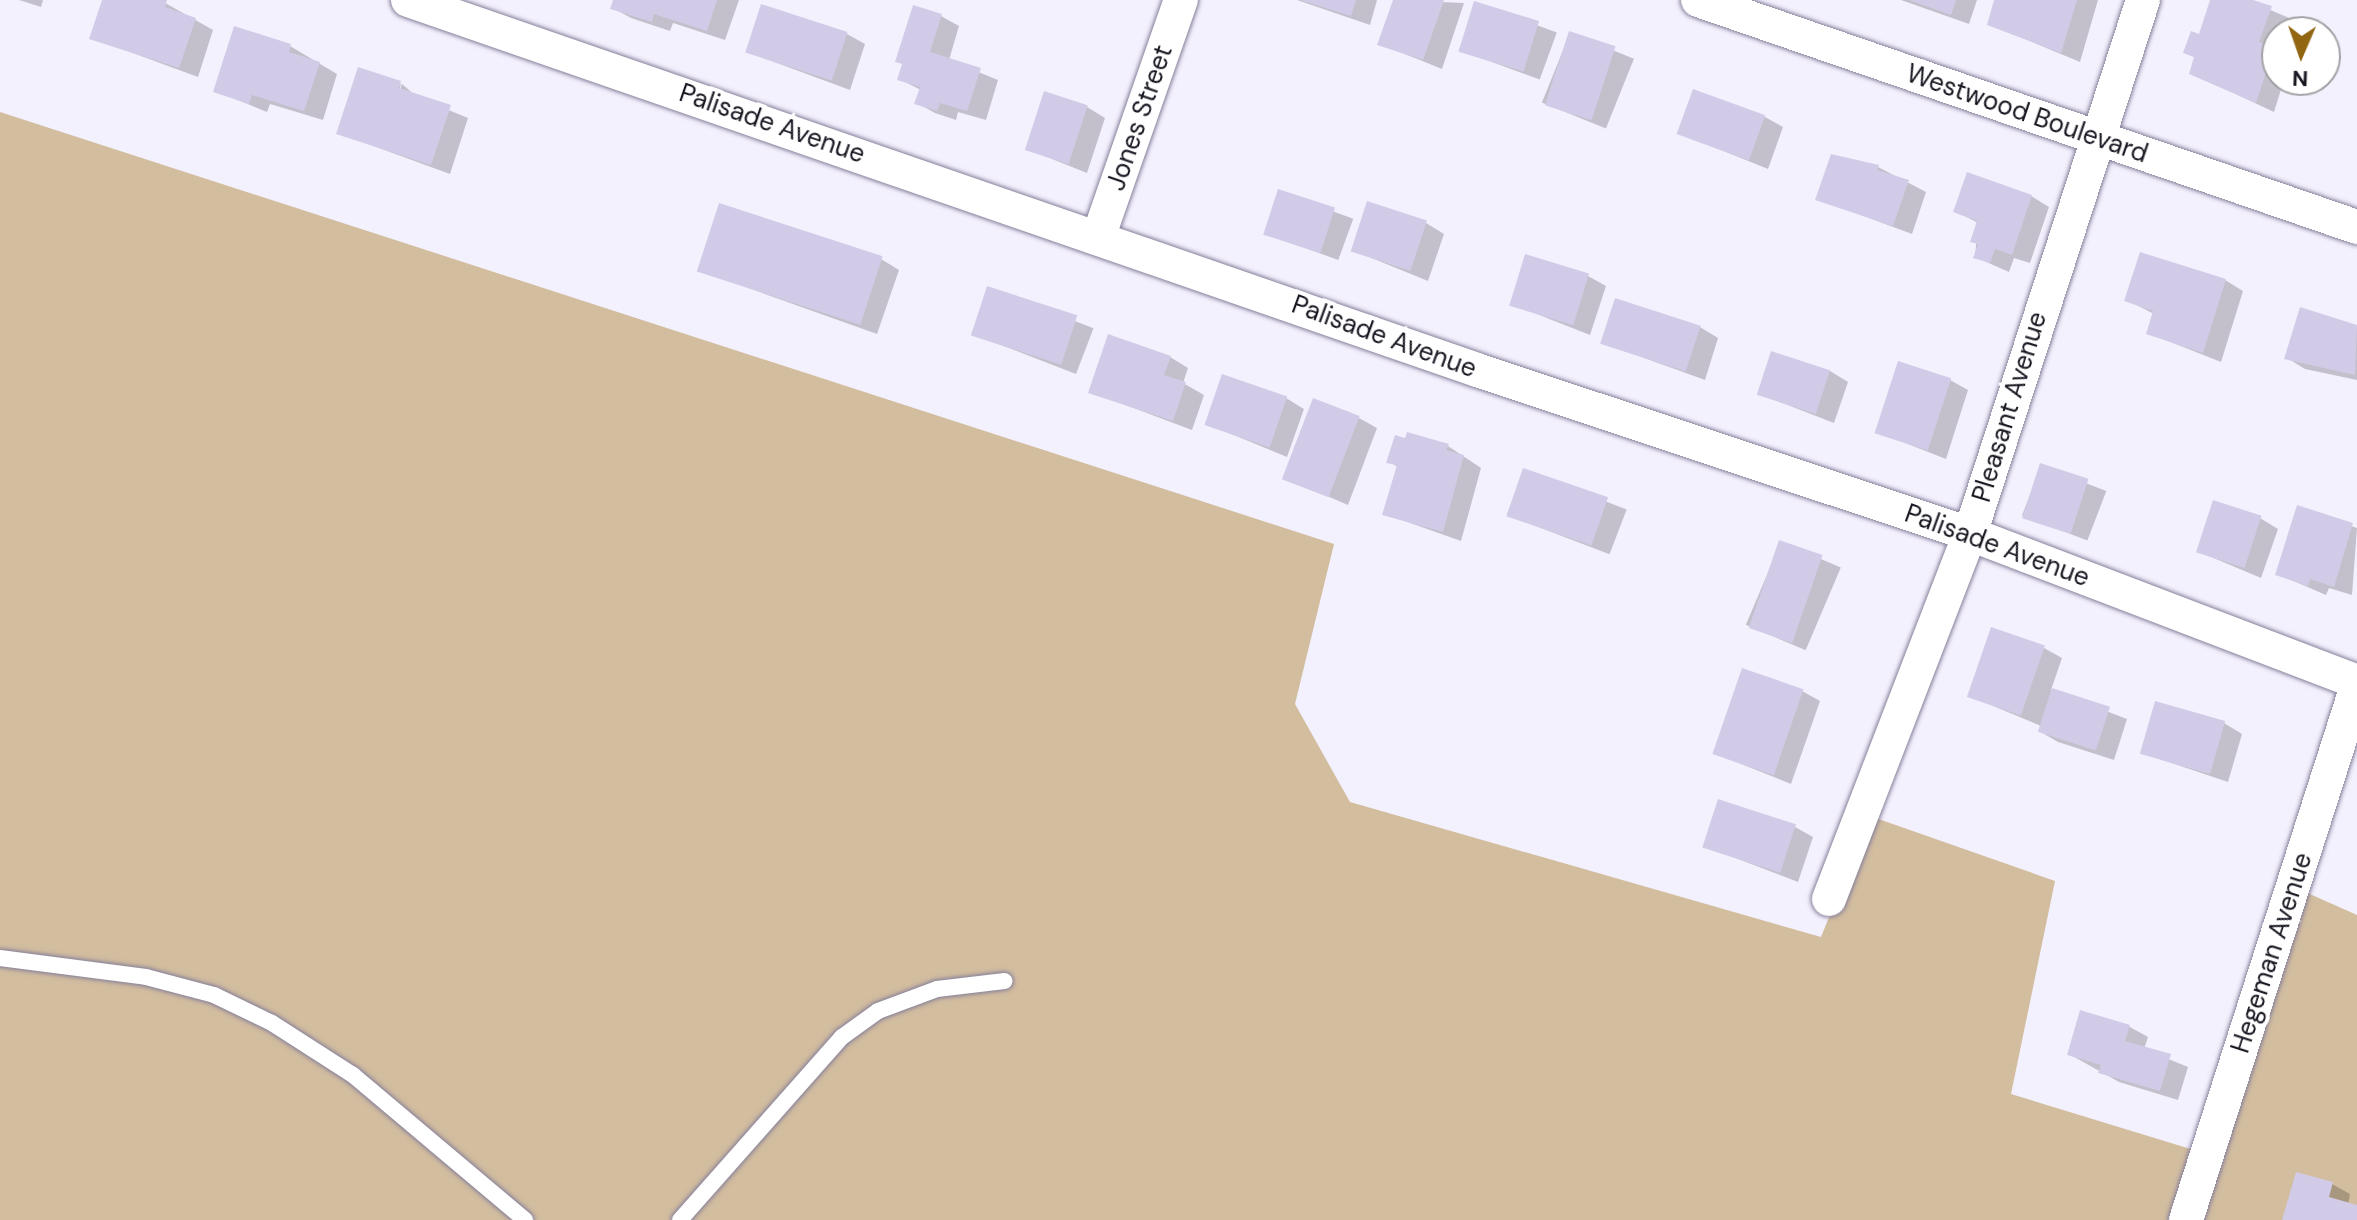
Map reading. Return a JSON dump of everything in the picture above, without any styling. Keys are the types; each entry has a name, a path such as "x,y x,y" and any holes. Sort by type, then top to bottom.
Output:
{"street":[{"name":"Palisade Avenue","path":"408,0 1099,235 1463,365 1970,534 2357,684"},
{"name":"Jones Street","path":"1099,235 1181,0"},
{"name":"Westwood Boulevard","path":"1698,0 2357,227"},
{"name":"Pleasant Avenue","path":"1829,899 1970,534 2095,138 2143,0"},
{"name":"Hegeman Avenue","path":"2186,1220 2357,684"}],"lane":[{"path":"0,958 146,977 214,995 272,1023 353,1075 525,1220"},
{"path":"680,1220 842,1037 878,1011 937,989 1005,981"}],"shaded area":[{"path":"0,112 1334,544 1295,704 1350,802 1821,937 1870,816 2055,881 2011,1094 2220,1158 2303,891 2357,915 2357,1220 0,1220"}],"building":[{"path":"102,0 167,0 165,7 196,18 179,68 89,39"},
{"path":"613,0 717,0 707,31 654,14 652,22 610,9"},
{"path":"1300,0 1356,0 1351,16"},
{"path":"1393,0 1444,0 1423,60 1377,45"},
{"path":"1909,0 1956,0 1951,15"},
{"path":"1994,0 2077,0 2061,53 1987,25"},
{"path":"2210,0 2253,0 2272,6 2268,16 2261,16 2261,87 2256,103 2189,74 2194,57 2183,53 2191,31 2199,34"},
{"path":"1474,1 1539,21 1524,72 1459,52"},
{"path":"761,4 848,32 832,81 745,53"},
{"path":"913,5 942,14 930,52 981,68 967,111 940,103 937,111 914,104 920,87 897,80 902,64 895,62"},
{"path":"234,26 291,44 289,52 320,62 304,111 252,95 249,104 213,92"},
{"path":"1569,31 1616,46 1591,120 1545,105"},
{"path":"358,67 401,81 399,88 451,105 431,165 336,134"},
{"path":"1693,89 1765,115 1749,160 1677,134"},
{"path":"1044,91 1088,105 1069,164 1025,150"},
{"path":"1831,154 1879,165 1877,170 1909,180 1893,226 1815,200"},
{"path":"1967,172 2032,195 2012,255 1995,249 1990,263 1973,258 1978,244 1970,242 1977,221 1953,212"},
{"path":"1278,189 1335,208 1320,253 1263,235"},
{"path":"1367,201 1427,220 1411,271 1351,251"},
{"path":"719,203 883,256 860,325 697,271"},
{"path":"2140,252 2226,279 2203,353 2146,334 2153,311 2124,301"},
{"path":"1525,254 1589,274 1573,325 1509,306"},
{"path":"987,286 1077,315 1061,365 971,335"},
{"path":"1615,298 1701,326 1686,371 1600,344"},
{"path":"2300,307 2357,325 2355,375 2284,359"},
{"path":"1108,334 1171,356 1164,375 1186,382 1173,421 1088,393"},
{"path":"1771,351 1830,370 1816,414 1757,395"},
{"path":"1898,361 1951,378 1928,451 1875,433"},
{"path":"1222,374 1287,396 1270,448 1204,425"},
{"path":"1313,398 1360,416 1329,497 1282,479"},
{"path":"1407,432 1449,444 1446,450 1464,455 1443,532 1382,515 1397,465 1386,463 1395,435 1405,438"},
{"path":"2040,463 2089,479 2071,534 2022,518"},
{"path":"1523,468 1608,497 1591,546 1506,516"},
{"path":"2213,500 2262,516 2245,568 2196,552"},
{"path":"2297,505 2353,523 2334,587 2310,579 2308,586 2275,575"},
{"path":"1779,540 1822,555 1792,643 1749,628"},
{"path":"1991,627 2045,646 2021,716 1967,697"},
{"path":"1742,668 1803,689 1774,775 1712,754"},
{"path":"2052,688 2110,707 2096,751 2038,732"},
{"path":"2155,701 2225,721 2210,774 2140,754"},
{"path":"1718,799 1796,824 1780,873 1702,848"},
{"path":"2080,1010 2130,1025 2125,1041 2171,1054 2160,1091 2098,1073 2101,1065 2067,1055"},
{"path":"2296,1172 2333,1182 2329,1197 2357,1205 2357,1220 2282,1220"}]}
